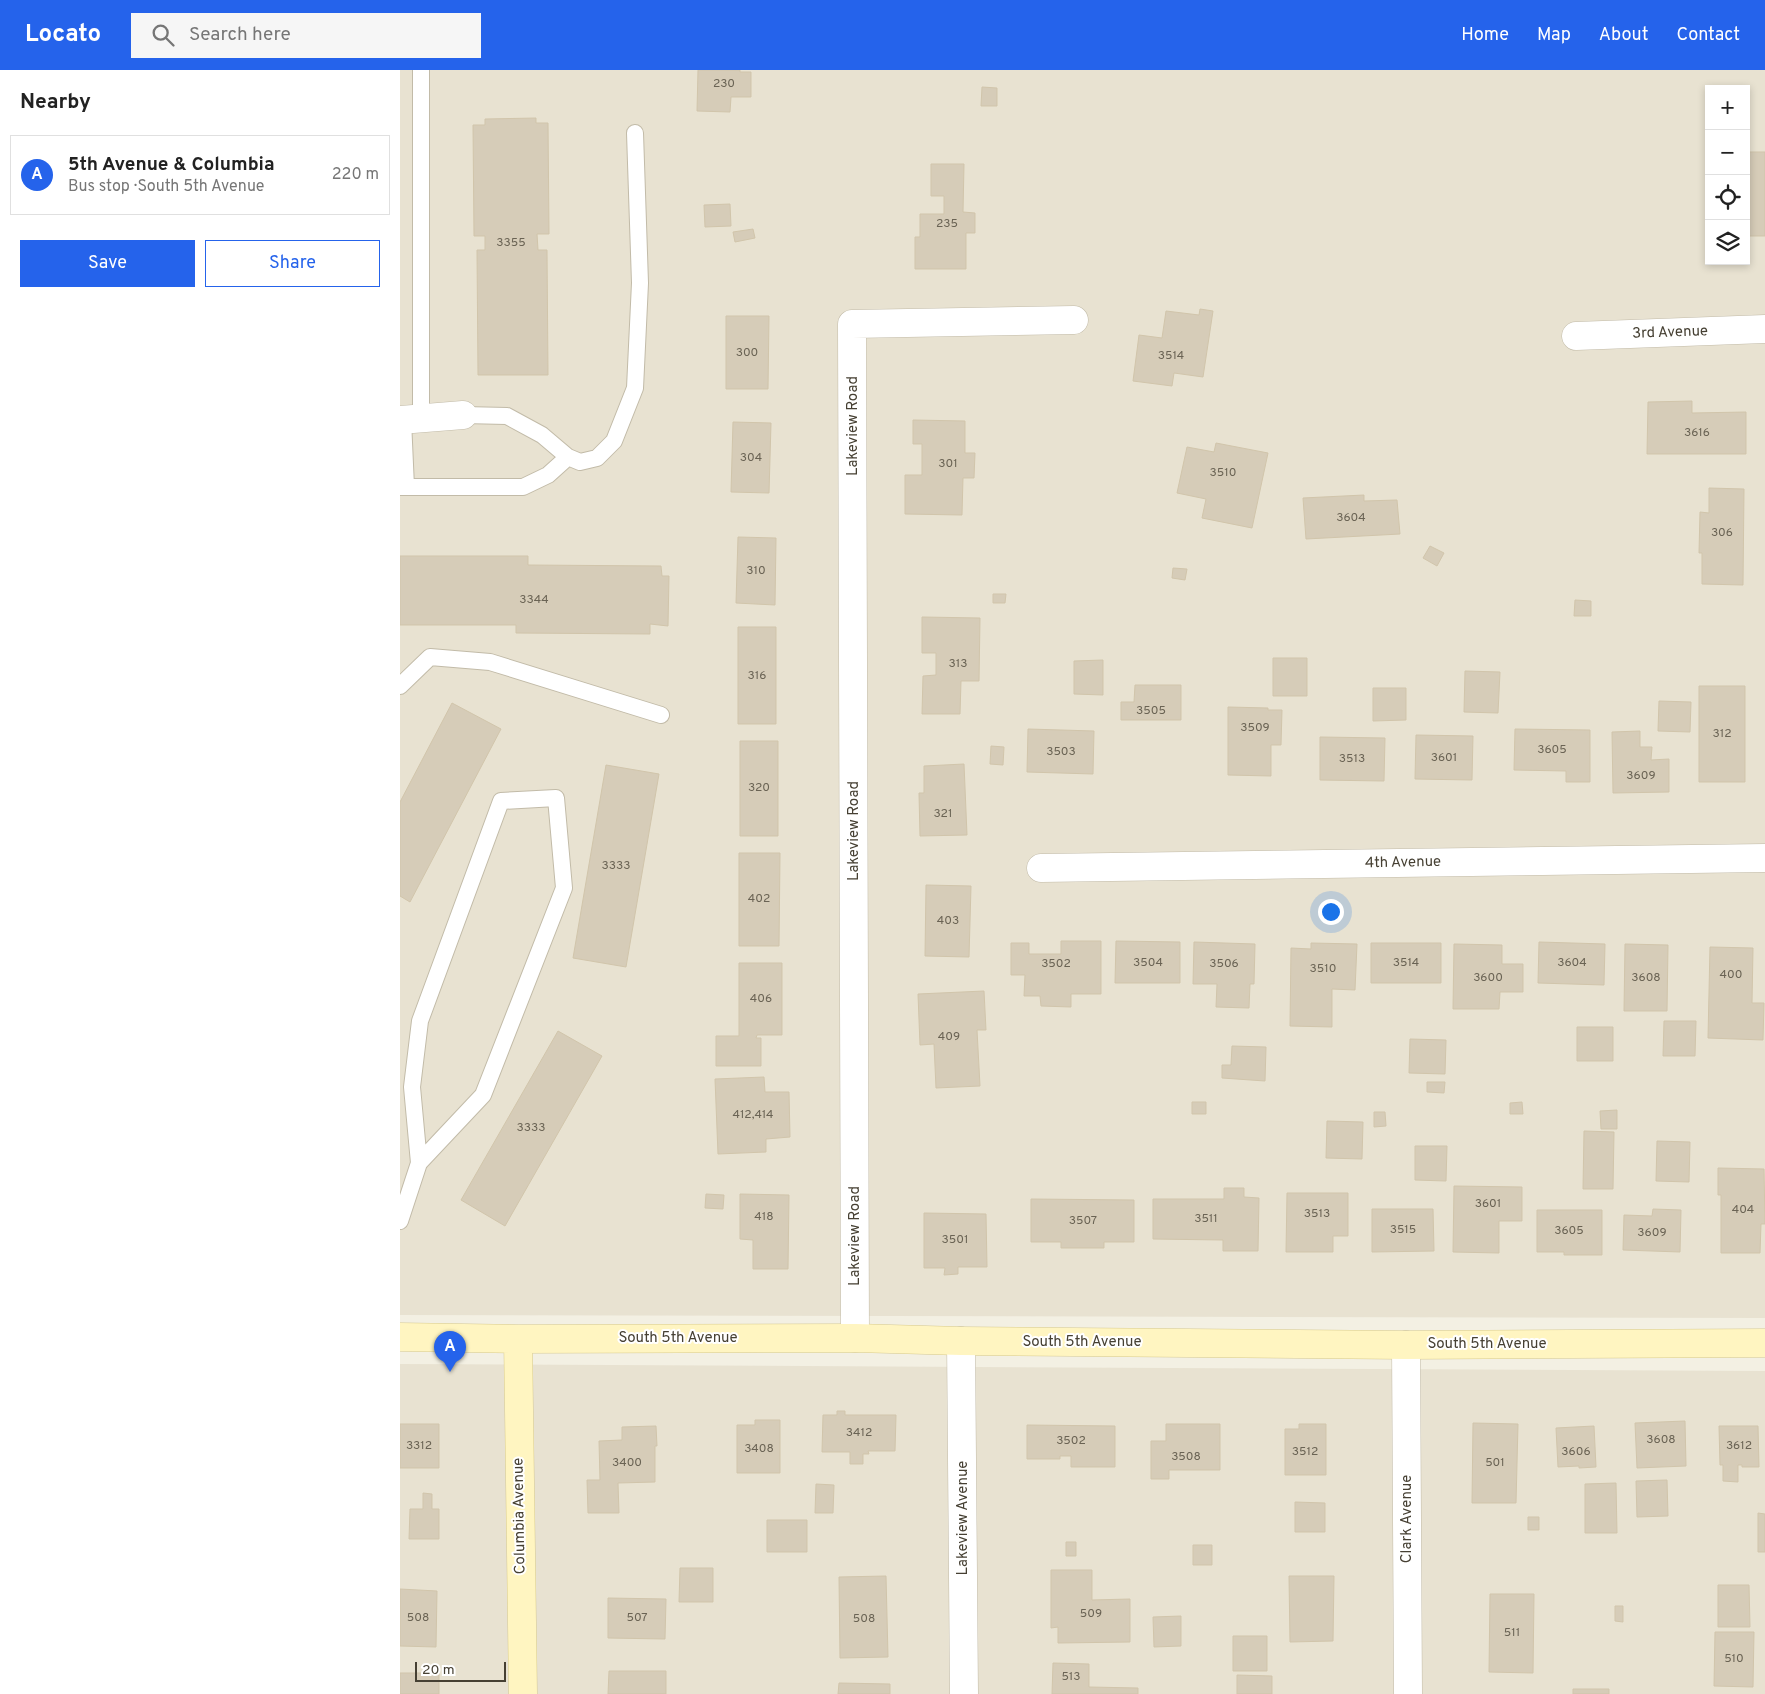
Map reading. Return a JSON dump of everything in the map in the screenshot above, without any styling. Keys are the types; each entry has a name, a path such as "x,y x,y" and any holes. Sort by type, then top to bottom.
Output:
{"street":[{"name":"Lakeview Road","path":"855,1338 852,324 1074,320"},
{"name":"3rd Avenue","path":"1576,336 1765,329"},
{"path":"408,420 463,415"},
{"name":"4th Avenue","path":"1040,868 1765,858"},
{"name":"South 5th Avenue","path":"400,1337 518,1339 855,1338 961,1341 1406,1345 1765,1343"},
{"name":"Columbia Avenue","path":"518,1339 523,1694"},
{"name":"Lakeview Avenue","path":"961,1341 964,1694"},
{"name":"Clark Avenue","path":"1406,1345 1408,1694"}],"lane":[{"path":"421,70 408,420 403,487 523,487 548,475 568,458"},
{"path":"463,415 507,416 542,435 568,458 580,462 597,458 614,441 635,388 640,282 635,134"},
{"path":"400,686 430,657 490,662 661,715"},
{"path":"400,1221 419,1163 412,1086 420,1021 501,801 556,798 564,888 483,1095 419,1163"}],"shaded area":[{"path":"400,70 1765,70 1765,1318 400,1315"},
{"path":"400,1364 1765,1371 1765,1694 400,1694"}],"building":[{"path":"698,70 740,70 740,72 751,72 751,97 731,97 730,112 697,111"},
{"path":"982,87 997,88 997,106 981,106"},
{"path":"536,118 536,123 548,123 549,234 537,234 538,250 547,250 548,375 478,375 477,250 485,250 485,236 474,236 473,125 485,125 485,119"},
{"path":"1750,152 1765,152 1765,236 1750,236"},
{"path":"931,164 964,164 963,212 975,213 975,233 966,233 966,269 915,269 915,237 920,237 920,214 944,214 944,196 931,196"},
{"path":"730,204 731,226 705,227 704,205"},
{"path":"753,229 755,238 735,242 733,232"},
{"path":"1200,309 1213,311 1203,377 1174,373 1172,386 1133,381 1139,335 1162,338 1166,311 1199,315"},
{"path":"726,316 769,316 768,389 726,389"},
{"path":"1692,401 1692,413 1746,412 1746,454 1647,454 1648,402"},
{"path":"913,420 965,421 965,453 975,453 974,478 963,478 962,515 905,514 905,475 922,475 922,444 913,444"},
{"path":"733,422 771,423 769,493 731,492"},
{"path":"1216,443 1268,453 1252,528 1202,518 1206,499 1177,493 1187,447 1214,452"},
{"path":"1709,488 1744,489 1743,585 1702,584 1702,553 1699,553 1700,512 1709,513"},
{"path":"1364,495 1364,501 1397,500 1400,534 1306,539 1303,498"},
{"path":"738,537 776,538 775,605 736,603"},
{"path":"1430,546 1444,553 1437,566 1423,558"},
{"path":"400,556 528,556 528,565 661,566 662,576 669,576 668,626 650,624 650,634 516,633 516,625 400,625"},
{"path":"1173,568 1187,569 1185,580 1172,578"},
{"path":"993,594 1006,594 1005,603 993,603"},
{"path":"1575,600 1591,601 1591,616 1574,616"},
{"path":"922,617 980,618 979,681 961,681 960,714 922,714 923,676 936,675 936,653 922,653"},
{"path":"738,627 776,627 776,724 738,724"},
{"path":"1273,658 1307,658 1307,696 1273,696"},
{"path":"1103,660 1103,695 1074,694 1074,661"},
{"path":"1465,671 1500,672 1498,713 1464,712"},
{"path":"1135,685 1181,685 1181,720 1121,720 1121,702 1134,702"},
{"path":"1699,686 1745,686 1745,782 1699,782"},
{"path":"1373,688 1406,688 1406,720 1373,721"},
{"path":"1659,701 1691,702 1690,732 1658,731"},
{"path":"452,703 501,729 410,902 400,896 400,802"},
{"path":"1228,707 1282,710 1281,745 1271,745 1271,776 1228,775"},
{"path":"1028,729 1094,731 1093,774 1027,772"},
{"path":"1515,729 1590,730 1590,782 1566,782 1566,771 1514,770"},
{"path":"1640,731 1640,747 1652,747 1651,760 1669,759 1669,792 1613,793 1612,732"},
{"path":"1416,735 1473,736 1472,780 1415,779"},
{"path":"1320,737 1385,738 1384,781 1320,780"},
{"path":"740,741 778,741 778,836 740,836"},
{"path":"991,746 1004,747 1003,765 990,764"},
{"path":"964,764 967,835 920,836 919,793 924,793 924,766"},
{"path":"606,765 659,774 626,967 573,958"},
{"path":"739,853 780,853 779,946 739,946"},
{"path":"926,885 971,886 969,957 925,956"},
{"path":"1061,941 1101,941 1101,994 1071,994 1071,1007 1041,1006 1040,996 1024,996 1025,975 1011,975 1011,943 1029,943 1029,954 1061,954"},
{"path":"1116,941 1180,942 1180,983 1115,983"},
{"path":"1194,942 1255,944 1254,984 1250,984 1249,1008 1216,1007 1217,984 1193,984"},
{"path":"1539,942 1605,944 1604,985 1538,983"},
{"path":"1311,943 1357,944 1355,990 1332,989 1332,1027 1290,1026 1291,948 1311,949"},
{"path":"1371,943 1441,943 1441,983 1371,983"},
{"path":"1454,944 1502,945 1502,964 1523,964 1523,992 1500,992 1499,1009 1453,1009"},
{"path":"1625,944 1668,945 1667,1011 1624,1011"},
{"path":"1710,947 1753,948 1752,1003 1764,1003 1763,1040 1708,1038"},
{"path":"739,963 782,963 782,1035 757,1035 756,1038 761,1038 761,1066 716,1066 716,1036 739,1036"},
{"path":"984,991 986,1030 977,1030 980,1086 936,1088 934,1044 920,1045 918,994"},
{"path":"1664,1021 1696,1021 1695,1056 1663,1056"},
{"path":"1577,1027 1613,1027 1613,1061 1577,1061"},
{"path":"558,1031 602,1056 505,1226 461,1200"},
{"path":"1410,1039 1446,1040 1445,1074 1409,1073"},
{"path":"1232,1046 1266,1047 1265,1081 1222,1078 1222,1065 1231,1065"},
{"path":"764,1077 765,1092 789,1092 790,1137 766,1139 766,1152 718,1154 715,1079"},
{"path":"1427,1082 1445,1082 1444,1093 1427,1092"},
{"path":"1192,1102 1206,1102 1206,1114 1192,1114"},
{"path":"1522,1102 1523,1114 1510,1114 1510,1103"},
{"path":"1617,1110 1617,1129 1601,1129 1600,1111"},
{"path":"1374,1112 1385,1112 1386,1126 1374,1127"},
{"path":"1327,1121 1363,1122 1362,1159 1326,1158"},
{"path":"1584,1131 1614,1132 1613,1189 1583,1189"},
{"path":"1657,1141 1690,1142 1689,1182 1656,1181"},
{"path":"1415,1146 1447,1146 1446,1181 1415,1180"},
{"path":"1718,1168 1764,1169 1765,1224 1761,1224 1760,1253 1721,1253 1721,1195 1718,1195"},
{"path":"1454,1186 1522,1187 1522,1221 1499,1221 1499,1253 1453,1252"},
{"path":"1224,1188 1244,1188 1244,1197 1259,1198 1258,1251 1223,1251 1223,1240 1153,1239 1153,1199 1224,1199"},
{"path":"1287,1193 1348,1193 1348,1236 1333,1236 1333,1252 1286,1252"},
{"path":"706,1194 724,1195 723,1209 705,1208"},
{"path":"740,1194 789,1195 788,1269 753,1269 753,1240 740,1239"},
{"path":"1031,1199 1134,1200 1134,1242 1104,1242 1104,1248 1061,1248 1061,1242 1031,1242"},
{"path":"1372,1209 1433,1209 1434,1251 1372,1252"},
{"path":"1653,1209 1681,1210 1680,1252 1623,1250 1624,1215 1652,1216"},
{"path":"1537,1210 1602,1210 1602,1255 1564,1255 1564,1252 1537,1252"},
{"path":"924,1213 986,1214 987,1267 958,1267 958,1274 944,1275 945,1268 924,1268"},
{"path":"837,1411 845,1411 845,1415 896,1415 895,1451 868,1451 869,1454 863,1454 863,1464 850,1464 850,1452 822,1452 823,1415 837,1415"},
{"path":"755,1420 780,1420 780,1473 737,1473 737,1425 755,1425"},
{"path":"1685,1421 1686,1466 1637,1468 1635,1423"},
{"path":"1473,1423 1518,1424 1516,1503 1472,1503"},
{"path":"400,1424 439,1424 439,1468 400,1468"},
{"path":"1166,1424 1220,1424 1220,1470 1169,1470 1169,1479 1151,1479 1151,1441 1166,1441"},
{"path":"1299,1424 1326,1424 1326,1475 1285,1475 1285,1429 1299,1429"},
{"path":"1027,1425 1115,1426 1115,1467 1071,1467 1071,1456 1060,1456 1060,1459 1027,1459"},
{"path":"656,1426 655,1482 618,1483 619,1513 588,1513 587,1480 600,1480 599,1441 622,1440 622,1427"},
{"path":"1594,1426 1596,1467 1558,1467 1556,1428"},
{"path":"1719,1426 1758,1426 1759,1467 1742,1467 1742,1465 1738,1465 1738,1482 1723,1481 1723,1465 1720,1465"},
{"path":"1667,1480 1668,1516 1637,1517 1636,1481"},
{"path":"1616,1483 1617,1533 1585,1533 1585,1484"},
{"path":"816,1484 834,1485 833,1513 815,1513"},
{"path":"423,1493 432,1494 432,1509 439,1509 439,1539 409,1539 410,1509 423,1509"},
{"path":"1295,1502 1325,1503 1325,1532 1295,1532"},
{"path":"1758,1513 1765,1514 1765,1552 1758,1552"},
{"path":"1528,1517 1539,1517 1539,1530 1528,1530"},
{"path":"767,1520 807,1520 807,1552 767,1552"},
{"path":"1066,1542 1076,1542 1076,1556 1066,1556"},
{"path":"1193,1545 1212,1545 1212,1565 1193,1565"},
{"path":"680,1568 713,1568 713,1602 679,1602"},
{"path":"1051,1570 1092,1570 1092,1600 1130,1599 1130,1642 1058,1643 1058,1627 1051,1628"},
{"path":"886,1576 888,1657 840,1658 839,1577"},
{"path":"1289,1576 1334,1576 1333,1641 1290,1642"},
{"path":"1718,1585 1749,1585 1750,1627 1718,1627"},
{"path":"400,1589 437,1591 436,1647 400,1646"},
{"path":"1490,1594 1534,1594 1533,1673 1489,1672"},
{"path":"608,1598 666,1599 665,1639 608,1638"},
{"path":"1615,1606 1623,1606 1623,1622 1615,1621"},
{"path":"1181,1616 1181,1646 1154,1647 1153,1617"},
{"path":"1715,1632 1754,1632 1753,1687 1714,1686"},
{"path":"1233,1636 1267,1636 1267,1671 1233,1671"},
{"path":"1053,1663 1089,1664 1089,1687 1138,1688 1138,1694 1052,1694"},
{"path":"609,1671 666,1671 666,1694 608,1694"},
{"path":"400,1673 439,1673 439,1694 400,1694"},
{"path":"1237,1675 1272,1676 1272,1694 1237,1694"},
{"path":"839,1683 890,1684 890,1694 838,1694"},
{"path":"1573,1689 1609,1689 1609,1694 1573,1694"}],"place":[{"name":"5th Avenue & Columbia","path":"450,1372"}]}
